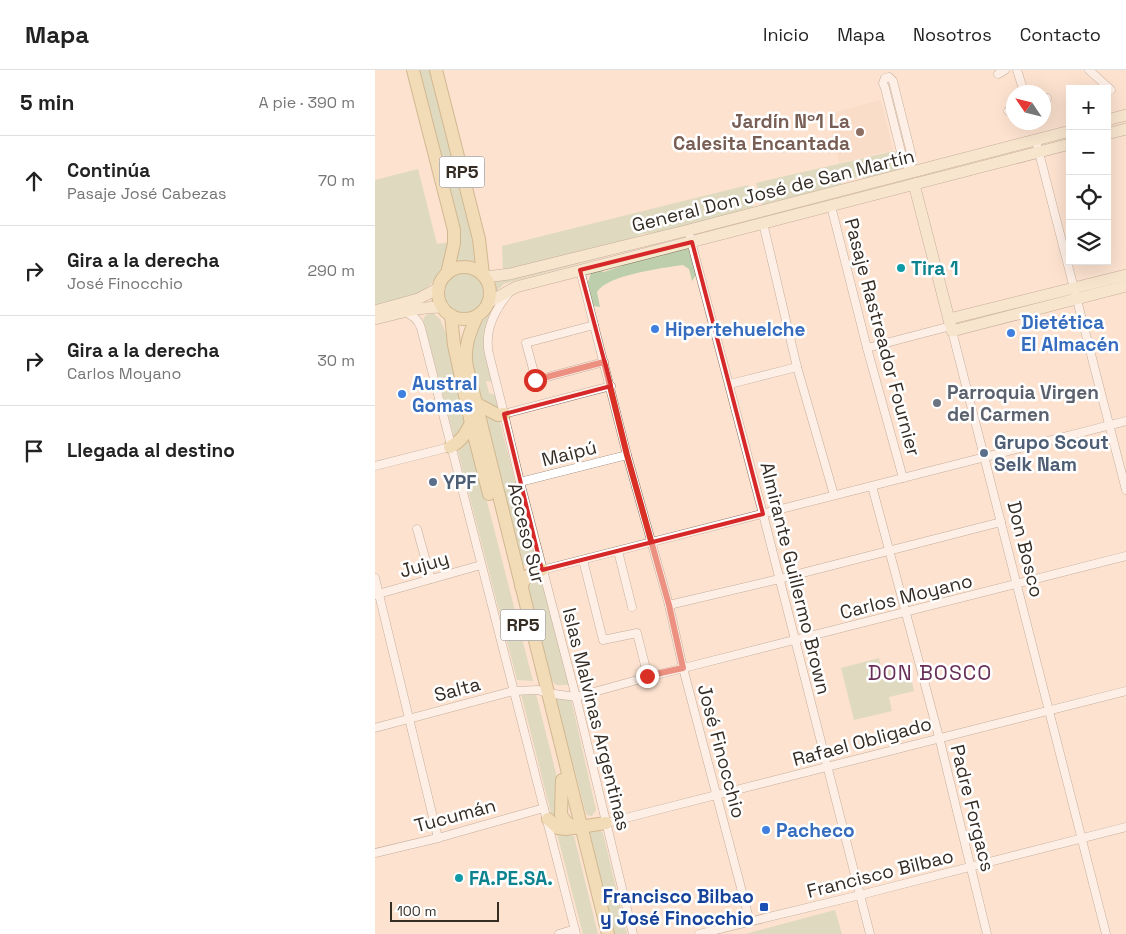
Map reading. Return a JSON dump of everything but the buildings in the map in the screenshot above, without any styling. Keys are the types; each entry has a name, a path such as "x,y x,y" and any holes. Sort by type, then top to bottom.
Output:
{"main road":[{"name":"RP5","path":"413,70 454,230 454,243 447,274 439,288 439,295 447,312"},
{"name":"RP5","path":"436,70 479,239 484,276 490,288 489,302 486,308 477,316"},
{"path":"1111,119 1126,115"},
{"path":"1111,133 1126,129"},
{"name":"General Don José de San Martín","path":"1037,147 1066,133"},
{"name":"General Don José de San Martín","path":"484,276 510,274 1037,147 1066,144"},
{"name":"General Don José de San Martín","path":"489,302 516,287 831,206 913,178"},
{"name":"Don Bosco","path":"913,178 951,325"},
{"path":"447,274 454,270 469,268 477,270 484,276"},
{"path":"1075,294 1126,275"},
{"path":"951,325 1075,294 1126,286"},
{"path":"375,311 418,299 439,288"},
{"path":"375,319 427,307 464,319 477,316"},
{"name":"Acceso Sur","path":"447,312 471,423 578,828 608,934"},
{"name":"Acceso Sur","path":"477,316 469,335 464,356 521,586 562,780 578,828 601,934"},
{"path":"475,403 498,415 504,414"},
{"path":"451,447 457,444 463,437 471,423"},
{"path":"521,586 527,576 542,570"},
{"path":"546,813 558,828 578,828 607,823"}],"street":[{"path":"1017,70 1021,85"},
{"path":"1088,70 1092,79"},
{"path":"1088,70 1105,85"},
{"name":"Don Bosco","path":"886,77 893,81 911,153 913,178 902,156 883,83 886,77"},
{"path":"1037,147 1126,490"},
{"name":"Pasaje Rastreador Fournier","path":"831,206 867,348 903,478"},
{"path":"763,223 797,367 833,496"},
{"name":"Almirante Guillermo Brown","path":"689,230 870,934"},
{"name":"José Finocchio","path":"580,270 627,455 669,605 683,668 750,922"},
{"name":"Islas Malvinas Argentinas","path":"516,287 495,312 489,329 487,345 519,482 576,697 633,934"},
{"path":"401,312 411,315 421,328 513,691 546,813 576,932 559,934"},
{"path":"594,325 526,342 535,380 604,362"},
{"path":"867,348 951,325"},
{"name":"Don Bosco","path":"951,325 1106,934"},
{"path":"730,384 797,367"},
{"path":"504,414 611,386"},
{"path":"542,570 1126,421"},
{"path":"375,466 451,447"},
{"name":"Maipú","path":"519,482 627,455"},
{"name":"Padre Forgacs","path":"872,486 939,738 987,934"},
{"path":"669,605 1001,522"},
{"path":"417,528 431,579"},
{"path":"619,551 632,607"},
{"name":"Carlos Moyano","path":"543,691 576,697 647,676 905,613 1126,556"},
{"path":"583,560 603,640 637,633 647,676"},
{"name":"Jujuy","path":"377,594 481,565"},
{"path":"375,578 377,594 410,719 438,838"},
{"name":"Salta","path":"375,728 513,691 543,691"},
{"name":"Rafael Obligado","path":"607,823 1126,691"},
{"name":"Tucumán","path":"375,853 546,813"},
{"name":"Francisco Bilbao","path":"699,934 1126,827"}],"highlighted area":[{"path":"692,242 763,514 542,570 504,414 611,386 580,270"}],"shaded area":[{"name":"Jardín Nº1 La Calesita Encantada","path":"881,100 893,150 839,163 828,114"}],"green space":[{"path":"418,70 431,70 470,224 475,262 468,260 454,262"},
{"path":"894,151 899,153 901,163 897,170 876,177 850,179 840,185 762,205 756,183"},
{"path":"418,169 437,244 450,242 445,263 436,278 422,291 405,299 375,307 375,180"},
{"path":"748,185 753,207 660,233 640,235 630,241 503,271 502,246"},
{"path":"679,237 510,282 504,284 495,292 494,280"},
{"path":"687,248 691,251 696,275 692,281 689,269 683,265 636,273 603,286 597,292 600,307 593,306 588,282 591,273 598,270 604,272 622,266 623,263"},
{"path":"464,272 479,278 485,293 479,308 464,314 449,308 443,293 449,278"},
{"path":"491,310 493,311 488,321 484,346 493,382 486,381 489,393 495,395 499,411 479,400 470,357 474,335"},
{"path":"433,313 440,319 446,333 467,424 455,441 423,319 426,315"},
{"path":"481,413 499,419 537,566 523,565"},
{"path":"470,435 533,681 517,680 458,452"},
{"path":"540,576 570,685 556,685 552,681 527,583"},
{"path":"879,658 882,671 908,664 914,691 889,697 892,711 854,720 841,668"},
{"path":"521,694 536,694 556,773 557,810 552,817"},
{"path":"556,699 571,699 596,810 592,816 587,815 585,810"},
{"path":"556,830 565,835 574,836 598,934 583,934"},
{"path":"599,830 603,833 627,934 613,934 589,836 590,831"},
{"path":"835,910 842,934 745,934"}],"place":[{"name":"Jardín Nº1 La Calesita Encantada","path":"860,132"},
{"name":"Tira 1","path":"901,268"},
{"name":"Hipertehuelche","path":"655,329"},
{"name":"Dietética El Almacén","path":"1011,333"},
{"name":"Austral Gomas","path":"402,394"},
{"name":"Parroquia Virgen del Carmen","path":"937,403"},
{"name":"Grupo Scout Selk Nam","path":"984,453"},
{"name":"YPF","path":"433,482"},
{"name":"Pacheco","path":"766,830"},
{"name":"FA.PE.SA.","path":"459,878"},
{"name":"Francisco Bilbao y José Finocchio","path":"764,907"}],"district":[{"name":"DON BOSCO","path":"930,673"}],"route":[{"path":"535,380 604,362 627,455 669,605 683,668 647,676"}]}
